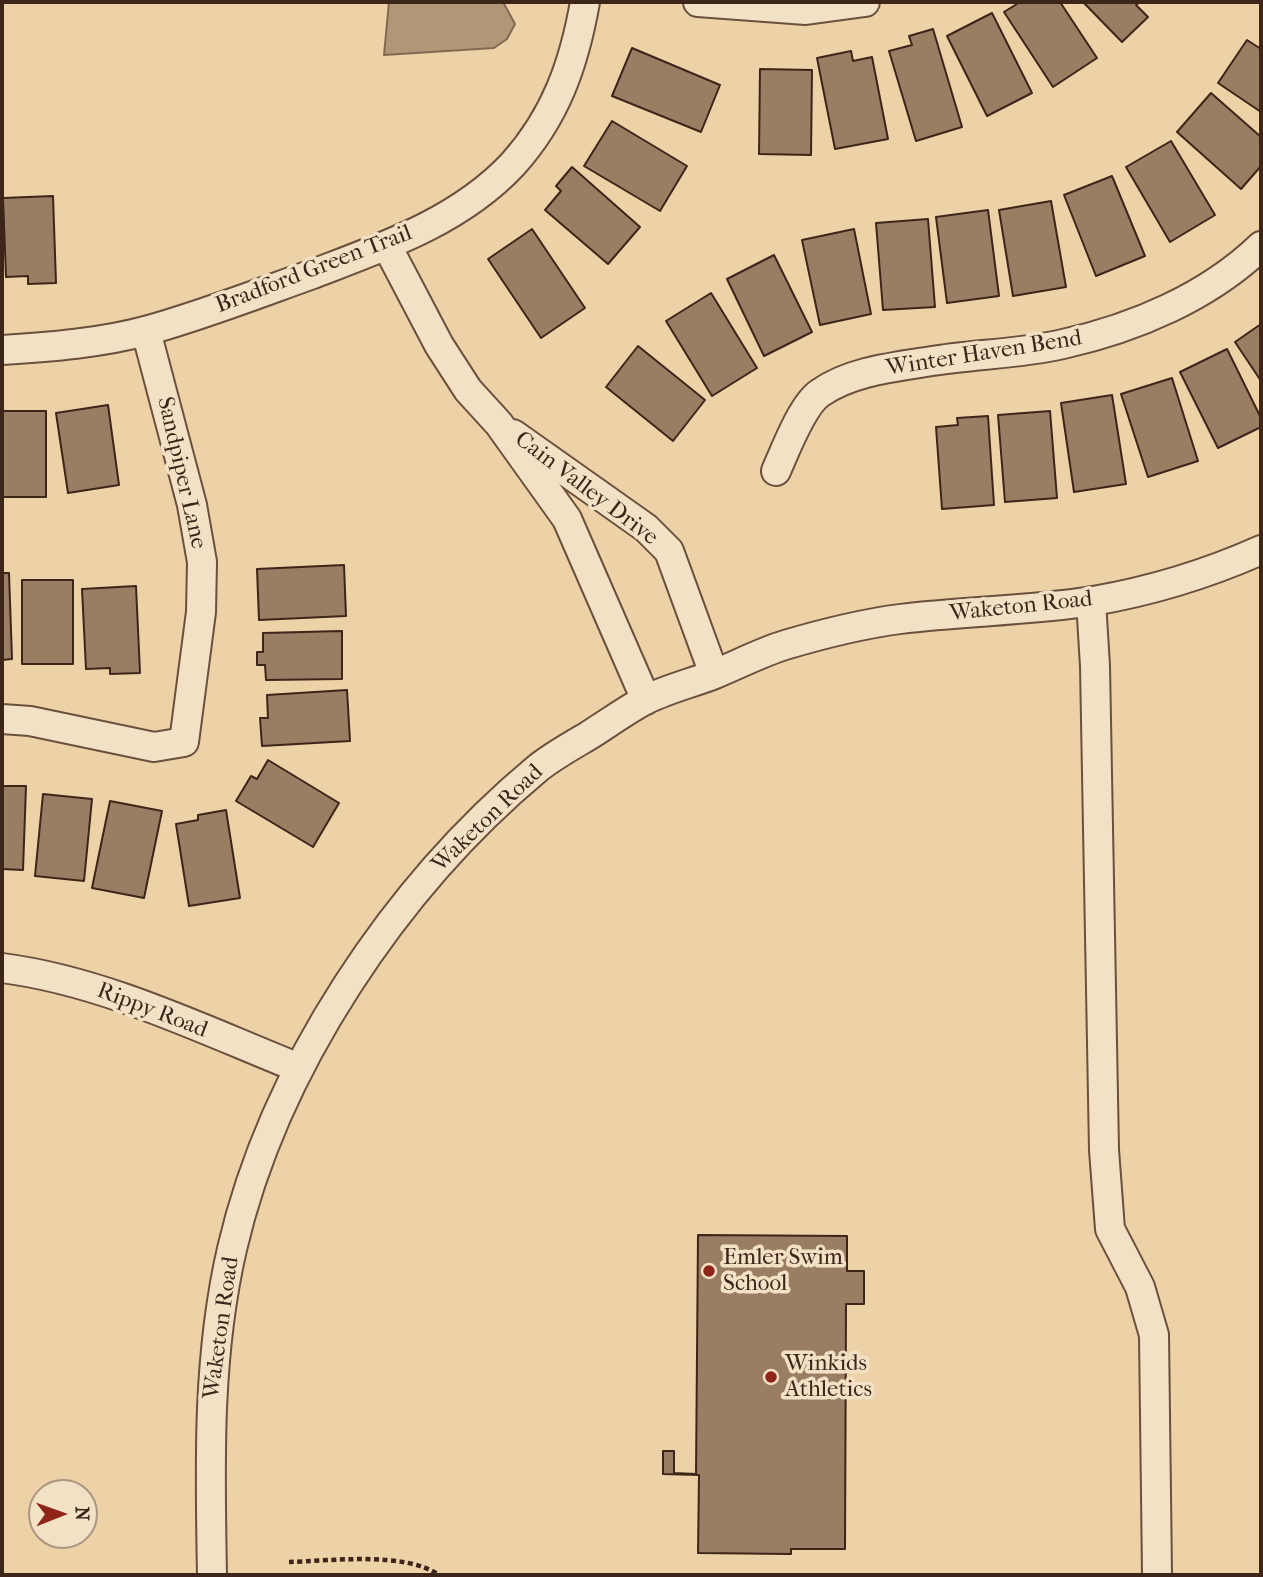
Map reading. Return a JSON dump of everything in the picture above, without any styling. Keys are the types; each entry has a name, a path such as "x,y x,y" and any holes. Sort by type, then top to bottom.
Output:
{"street":[{"name":"Bradford Green Trail","path":"2,350 68,344 146,331 245,299 387,246 435,222 482,192 513,164 544,123 566,80 585,2"},
{"path":"698,2 806,10 865,2"},
{"name":"Cain Valley Drive","path":"387,246 446,356 468,390 499,424 567,519 646,700"},
{"name":"Winter Haven Bend","path":"776,471 796,427 818,394 846,379 922,363 1062,344 1131,325 1192,297 1248,259 1261,246"},
{"name":"Sandpiper Lane","path":"2,719 30,721 154,747 184,742 201,612 202,562 192,505 146,331"},
{"name":"Cain Valley Drive","path":"499,424 646,528 668,551 714,674"},
{"name":"Waketon Road","path":"212,1575 210,1433 213,1373 220,1311 246,1194 272,1125 327,1018 389,926 438,866 484,818 541,765 646,700 782,646 897,620 1091,601 1170,584 1227,565 1261,550"},
{"path":"1091,601 1096,666 1104,1150 1110,1228 1140,1287 1154,1335 1157,1575"},
{"name":"Rippy Road","path":"2,968 62,980 110,994 299,1068"}],"path":[{"path":"289,1562 400,1560 439,1575"}],"shaded area":[{"path":"389,2 503,2 515,24 507,39 494,48 384,55"}],"building":[{"path":"1020,2 1060,2 1097,58 1053,87 1004,12"},
{"path":"1083,2 1140,2 1136,5 1148,17 1122,42"},
{"path":"992,13 1032,93 987,116 947,36"},
{"path":"933,29 962,127 916,141 889,51 912,45 909,36"},
{"path":"1247,40 1261,49 1261,112 1218,83"},
{"path":"632,48 720,85 701,132 612,96"},
{"path":"851,51 853,61 872,57 888,139 835,149 817,58"},
{"path":"760,69 812,70 811,155 759,154"},
{"path":"1211,93 1261,137 1261,166 1241,189 1177,132"},
{"path":"612,121 687,166 660,211 584,166"},
{"path":"1171,141 1215,215 1170,242 1126,167"},
{"path":"572,167 640,227 608,264 545,210 561,191 556,186"},
{"path":"1112,176 1145,256 1096,276 1064,195"},
{"path":"53,196 56,283 28,284 28,276 6,277 3,198"},
{"path":"1051,201 1066,287 1013,296 999,210"},
{"path":"988,210 999,296 947,303 936,217"},
{"path":"928,219 935,307 883,310 876,223"},
{"path":"532,229 585,308 541,338 488,259"},
{"path":"854,229 871,314 820,325 802,240"},
{"path":"774,255 812,332 764,356 727,279"},
{"path":"711,293 757,368 712,396 666,321"},
{"path":"1261,324 1261,381 1235,342"},
{"path":"638,346 705,400 673,441 606,387"},
{"path":"1227,349 1261,418 1261,427 1218,448 1180,372"},
{"path":"1172,378 1198,461 1148,477 1121,394"},
{"path":"1112,395 1126,484 1074,492 1061,403"},
{"path":"108,405 119,485 68,493 56,413"},
{"path":"2,411 46,411 46,497 2,497"},
{"path":"1050,411 1057,498 1005,502 998,415"},
{"path":"988,416 994,505 942,509 936,427 958,425 957,418"},
{"path":"344,565 346,616 259,620 257,569"},
{"path":"2,573 9,573 12,659 2,660"},
{"path":"22,580 73,580 73,664 22,664"},
{"path":"136,586 140,673 110,674 110,668 86,669 82,589"},
{"path":"342,631 342,679 266,680 265,665 257,665 257,652 263,652 263,633"},
{"path":"347,690 350,741 262,746 260,718 268,718 267,695"},
{"path":"268,760 339,803 313,847 236,801 251,776 257,779"},
{"path":"2,786 26,786 23,870 2,869"},
{"path":"43,794 92,799 84,881 35,876"},
{"path":"110,801 162,811 144,898 92,888"},
{"path":"226,810 240,898 189,906 176,824 198,820 198,815"},
{"name":"Winkids Athletics","path":"698,1235 847,1236 847,1271 864,1271 864,1304 846,1304 845,1549 791,1549 791,1554 698,1553 699,1475 663,1474 663,1451 674,1451 674,1473 696,1474"}],"place":[{"name":"Emler Swim School","path":"709,1271"},
{"name":"Winkids Athletics","path":"771,1377"}]}
